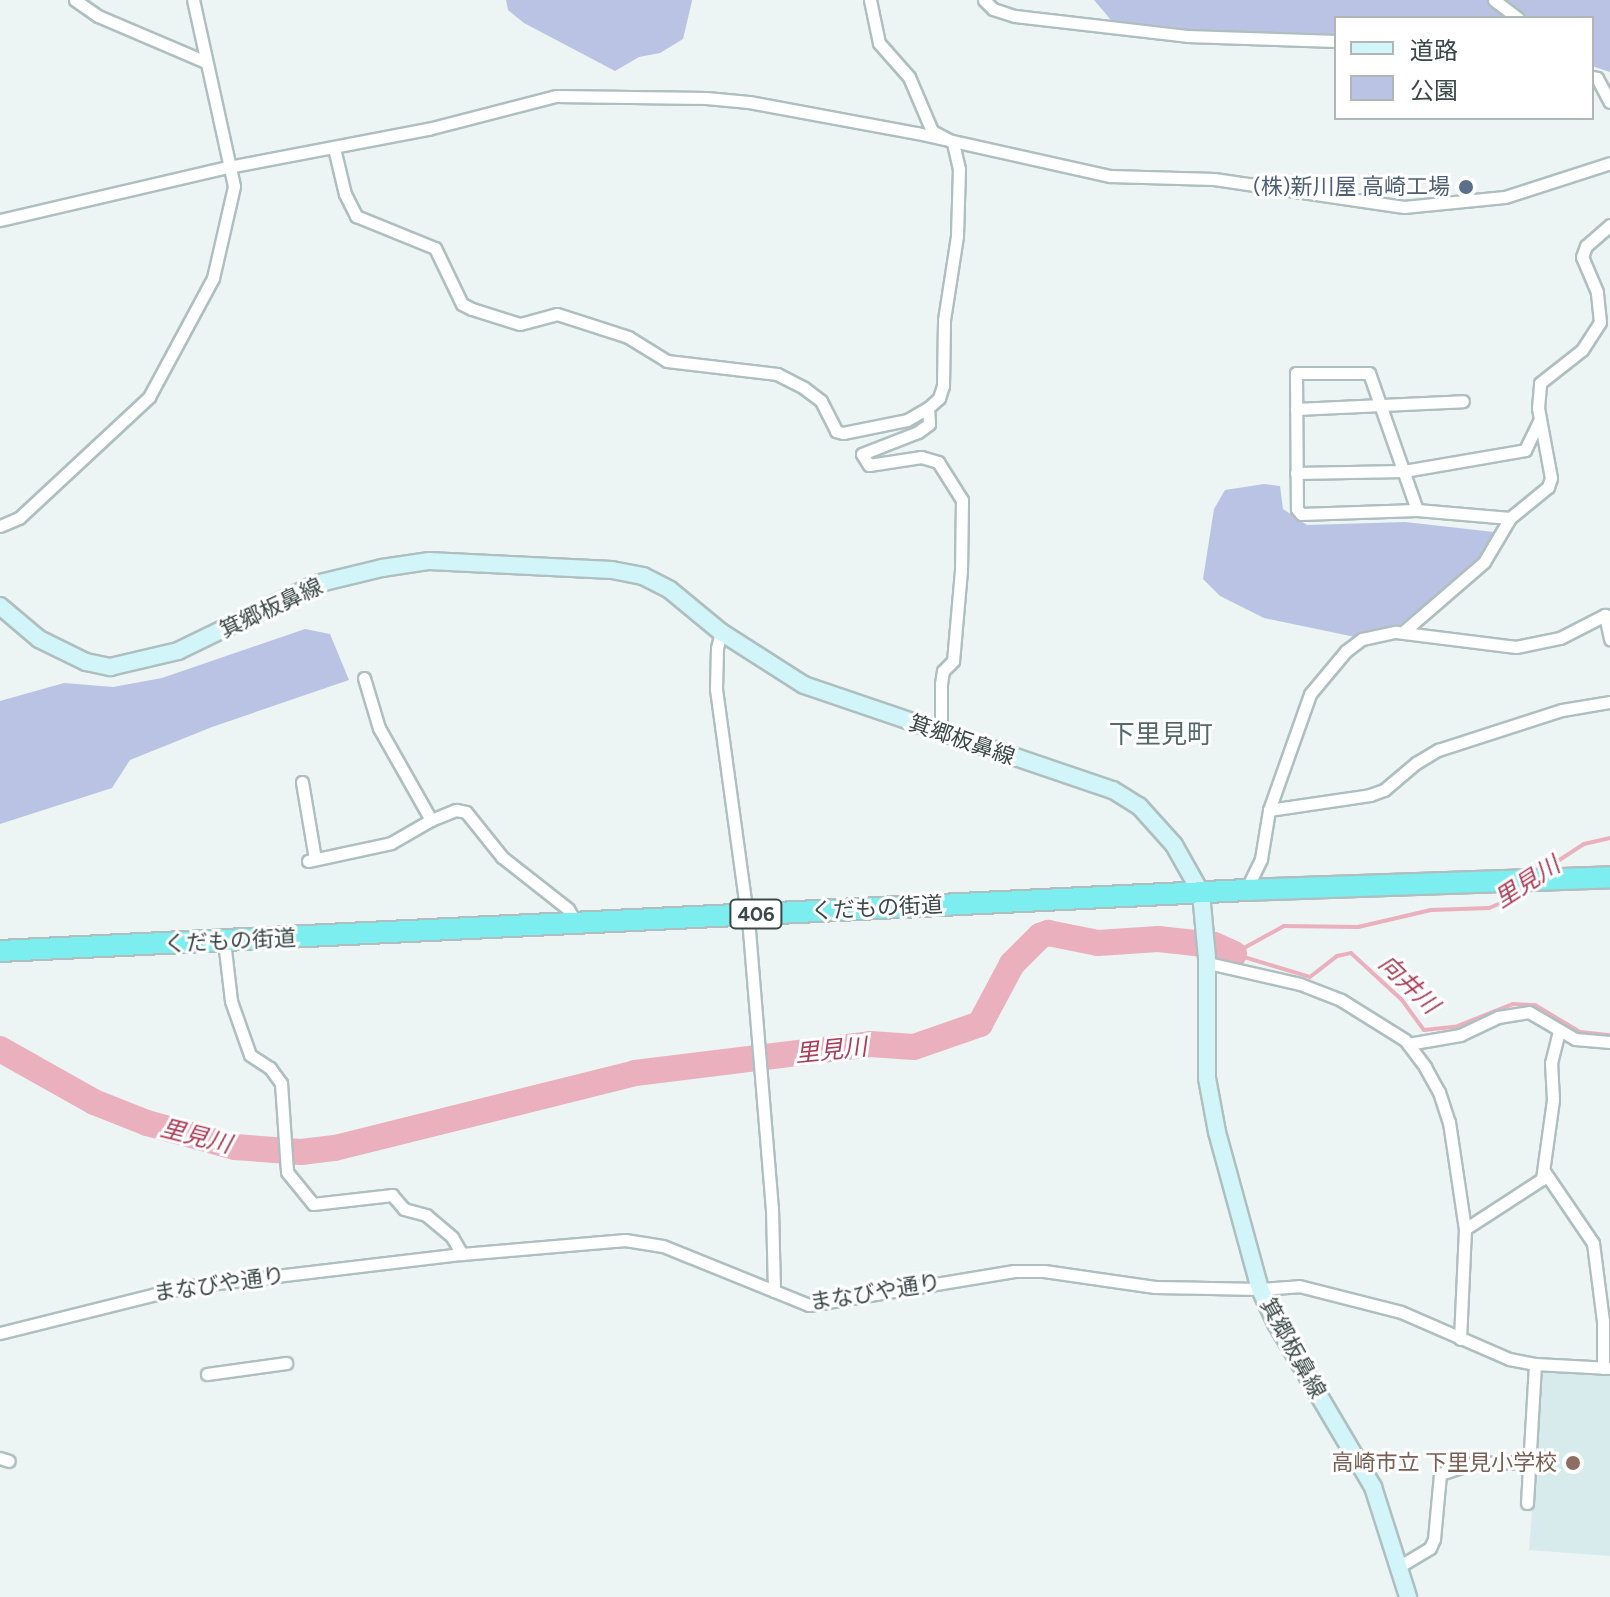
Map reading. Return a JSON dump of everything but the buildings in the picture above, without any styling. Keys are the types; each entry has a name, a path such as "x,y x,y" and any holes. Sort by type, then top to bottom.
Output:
{"highway":[{"name":"くだもの街道","path":"0,951 1246,890 1610,877"}],"main road":[{"name":"箕郷板鼻線","path":"0,606 39,639 86,662 110,667 178,651 316,584 429,561 612,570 643,576 670,590 721,632 804,685 1113,790 1155,820 1201,893 1208,961 1207,1078 1217,1132 1260,1289 1276,1323 1373,1487 1408,1597"}],"street":[{"path":"75,0 98,16 206,62"},
{"path":"0,526 19,518 149,397 213,278 221,255 234,186 193,0"},
{"path":"334,148 345,194 356,216 435,248 462,304 472,309 520,324 557,314 628,337 667,361 777,374 821,401 836,431 843,433 907,420 939,398 943,386 944,320 957,236 959,169 953,142 932,131 909,77 879,43 870,0"},
{"path":"984,0 993,9 1015,16 1187,36 1334,41"},
{"path":"1494,0 1515,16"},
{"path":"1594,76 1610,102"},
{"path":"0,220 228,167 513,110 556,96 706,98 749,102 1110,176 1214,179 1404,207 1505,197 1610,163"},
{"path":"1403,632 1484,562 1510,518 1548,487 1551,478 1540,419 1543,377 1582,350 1600,322 1597,292 1582,257 1586,246 1610,225"},
{"path":"1417,510 1369,373 1296,373 1297,509 1301,514 1417,510 1510,518"},
{"path":"1296,409 1463,401"},
{"path":"928,408 929,424 918,432 862,454 869,465 921,457 938,462 962,500 961,570 953,661 943,671 941,733"},
{"path":"1296,473 1404,471 1525,450 1540,419"},
{"path":"1246,890 1261,859 1269,810 1310,694 1346,651 1362,639 1403,632 1516,647 1560,638 1605,615 1610,639"},
{"path":"721,632 717,648 716,689 747,914 772,1209 774,1291"},
{"path":"364,678 379,728 431,820"},
{"path":"1269,810 1370,795 1384,790 1416,763 1438,750 1562,710 1610,702"},
{"path":"302,782 312,860 391,843 431,820 456,810 466,812 502,857 568,909 577,924"},
{"path":"224,941 228,992 250,1055 270,1068 281,1083 287,1172 313,1204 392,1195 404,1209 426,1215 452,1237 462,1254"},
{"path":"1208,961 1300,984 1341,1000 1408,1044 1439,1092 1449,1122 1465,1229 1460,1339"},
{"path":"1408,1044 1460,1035 1513,1013 1540,1016 1575,1039 1610,1042"},
{"path":"1465,1229 1535,1186 1544,1171 1553,1100 1551,1063 1559,1031"},
{"path":"1544,1171 1593,1243 1606,1368"},
{"name":"まなびや通り","path":"0,1333 184,1287 462,1254 596,1241 646,1242 798,1303 819,1305 936,1282 1044,1271 1155,1287 1260,1289 1299,1286 1322,1289 1401,1312 1489,1352 1535,1364 1606,1368"},
{"path":"207,1374 286,1363"},
{"path":"1527,1503 1535,1364"},
{"path":"1400,1566 1430,1548 1434,1539 1440,1474 1474,1463 1529,1462"}],"shaded area":[{"name":"高崎市立 下里見小学校","path":"1543,1369 1610,1375 1610,1556 1529,1550"}],"green space":[{"path":"506,0 692,1 683,39 660,53 639,57 615,71 524,23 508,10"},
{"path":"1094,0 1610,0 1610,72 1594,67 1594,16 1334,16 1334,36 1215,34 1111,20"},
{"path":"1264,484 1280,486 1283,509 1307,525 1405,522 1494,532 1478,563 1402,625 1355,637 1264,618 1220,596 1203,579 1214,509 1225,490"},
{"path":"305,629 330,634 349,680 212,727 130,760 112,788 0,824 0,701 64,683 113,687 162,678"}],"waterway":[{"name":"里見川","path":"1541,872 1584,844 1610,838"},
{"name":"里見川","path":"1235,953 1284,926 1358,927 1431,910 1489,908 1506,901 1522,888"},
{"name":"里見川","path":"0,1049 94,1102 147,1123 235,1147 301,1152 335,1148 635,1073 870,1044 914,1047 980,1024 1012,964 1040,936 1048,933 1098,943 1158,939 1214,945 1234,954"},
{"name":"向井川","path":"1234,954 1310,977 1337,956 1351,953 1402,1000 1424,1030 1455,1027 1513,1004 1535,1005 1580,1032 1610,1035"}],"place":[{"name":"(株)新川屋 高崎工場","path":"1466,187"},
{"name":"高崎市立 下里見小学校","path":"1573,1463"}],"district":[{"name":"下里見町","path":"1161,735"}]}
